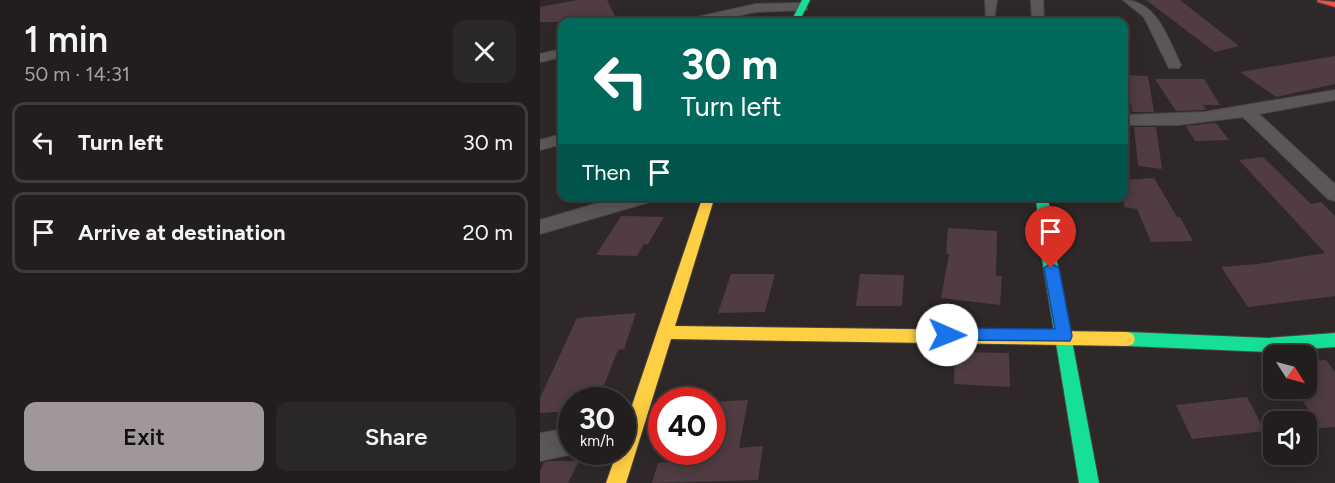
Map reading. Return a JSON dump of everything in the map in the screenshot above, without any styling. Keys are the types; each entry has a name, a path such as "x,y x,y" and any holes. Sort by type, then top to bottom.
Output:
{"street":[{"path":"990,17 991,0"},
{"path":"1038,0 1038,18"},
{"path":"1129,0 1149,15 1174,64"},
{"path":"1321,0 1335,5"},
{"path":"711,18 756,8 804,4"},
{"path":"797,18 804,4"},
{"path":"540,58 558,54"},
{"path":"1128,120 1179,121 1335,95"},
{"path":"1246,111 1335,195"},
{"path":"540,145 558,140"},
{"path":"540,227 629,201"},
{"path":"636,410 665,332 707,201"},
{"path":"1042,201 1047,246 1089,483"},
{"path":"665,332 1064,336 1268,345 1335,340"},
{"path":"540,447 558,444"},
{"path":"616,483 620,465"}],"building":[{"path":"577,0 607,0 616,18 558,18 558,22 540,22 540,7"},
{"path":"1146,0 1180,0 1239,46 1215,52"},
{"path":"1335,56 1335,84 1276,97 1240,72"},
{"path":"1128,75 1148,76 1154,112 1132,112 1131,103 1128,102"},
{"path":"1155,79 1204,79 1220,105 1203,105 1206,109 1204,110 1176,111"},
{"path":"1216,123 1229,140 1195,141 1186,126"},
{"path":"1134,127 1156,127 1162,169 1138,166"},
{"path":"1263,157 1311,204 1321,202 1335,216 1335,296 1248,307 1221,267 1258,264 1325,253 1239,160"},
{"path":"1154,178 1193,241 1151,242 1137,209 1124,207 1124,201 1128,201 1128,180"},
{"path":"621,216 664,217 648,244 644,244 637,256 596,255"},
{"path":"948,228 997,231 996,276 1002,276 1000,305 941,298 949,254 946,254"},
{"path":"731,274 775,274 765,312 718,313"},
{"path":"860,274 904,275 902,306 856,306"},
{"path":"636,313 624,349 618,350 603,387 558,387 558,412 540,413 540,398 577,318"},
{"path":"955,352 1009,353 1010,387 954,384"},
{"path":"1326,360 1335,372 1335,427 1320,428 1317,423 1317,411 1309,411 1302,399 1317,399 1317,361"},
{"path":"1247,397 1263,431 1192,439 1176,405"},
{"path":"748,400 739,448 763,446 758,480 652,483 657,465 726,465 726,401"},
{"path":"558,461 558,465 577,465 568,483 540,483 540,471 544,462"}],"traffic: fast":[{"path":"797,18 806,0"},
{"path":"1042,201 1047,246 1089,483"},
{"path":"1127,339 1268,345 1335,340"}],"traffic: slow":[{"path":"616,483 707,201"},
{"path":"665,332 1127,339"}],"traffic: jam":[{"path":"1321,0 1335,5"}],"route":[{"path":"947,335 1064,336 1051,268"}]}
